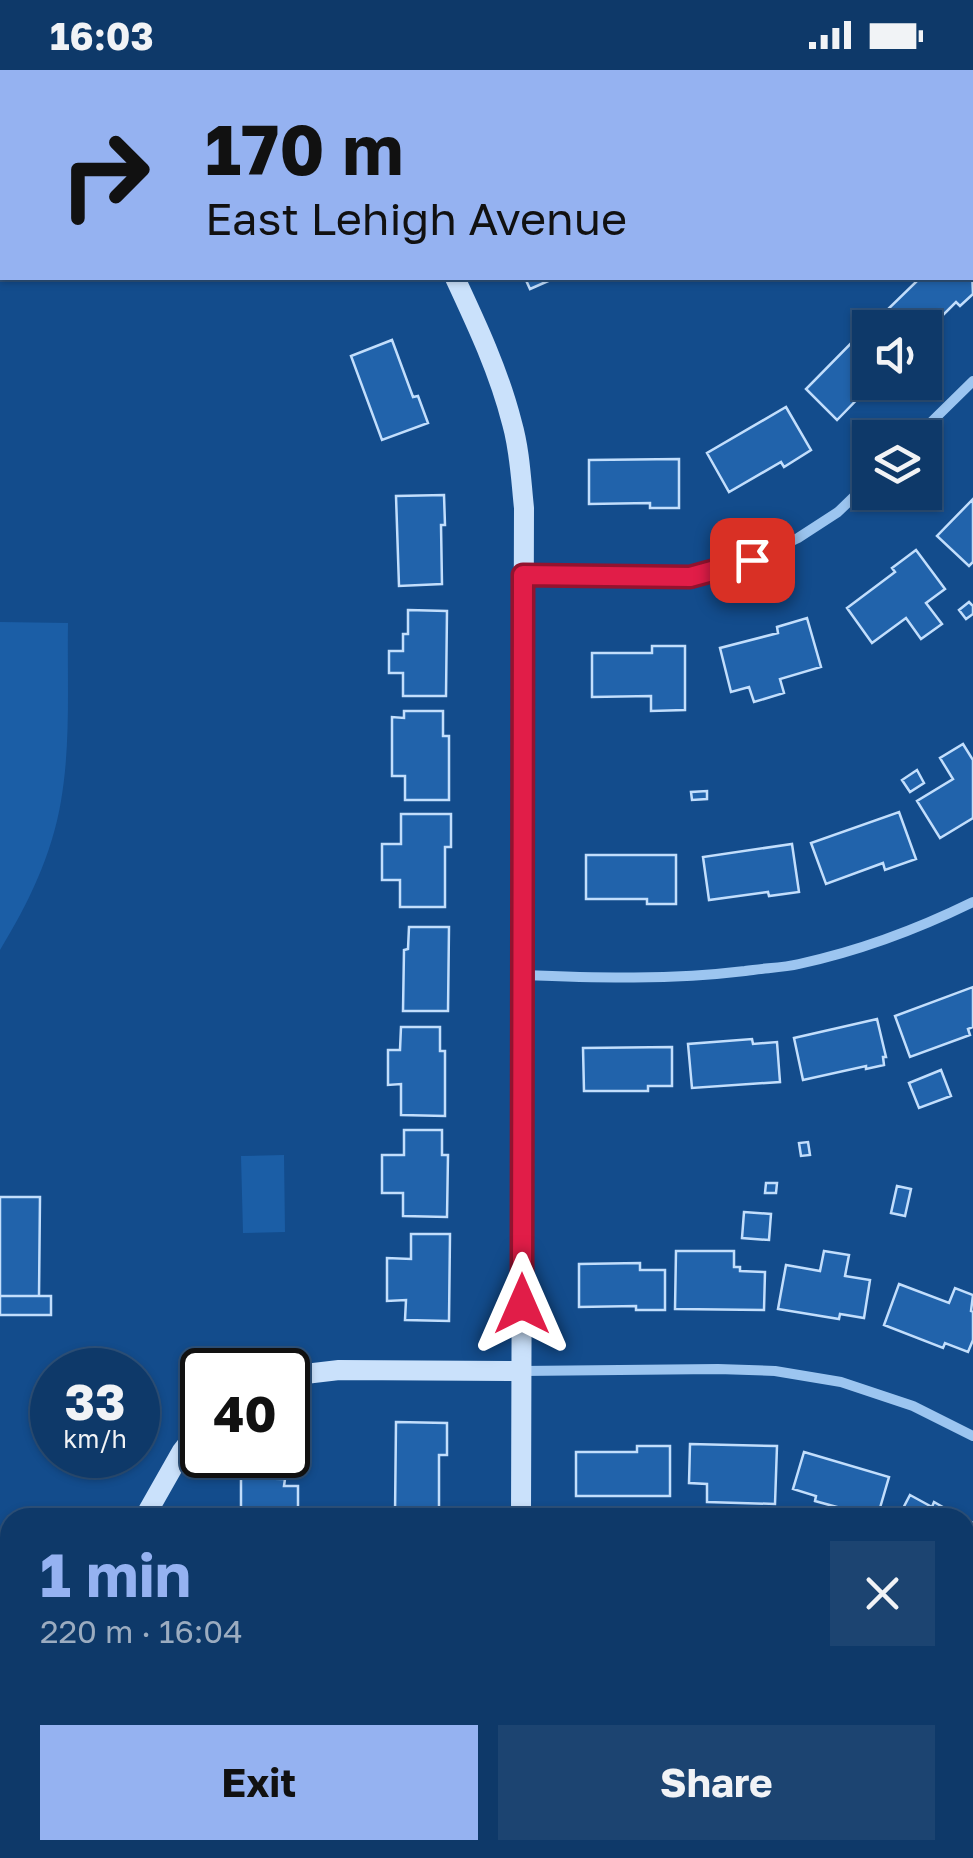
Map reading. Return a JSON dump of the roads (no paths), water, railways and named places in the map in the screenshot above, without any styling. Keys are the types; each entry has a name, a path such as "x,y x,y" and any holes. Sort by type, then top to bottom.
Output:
{"street":[{"path":"456,280 500,380 520,460 524,508 521,1508"},
{"path":"933,420 973,381"},
{"path":"523,575 690,577 752,560 812,529 852,499"},
{"path":"522,975 633,979 798,964 881,941 934,922 973,902"},
{"path":"310,1373 339,1370 775,1371 841,1382 913,1406 973,1436"},
{"path":"150,1508 180,1455"}]}
